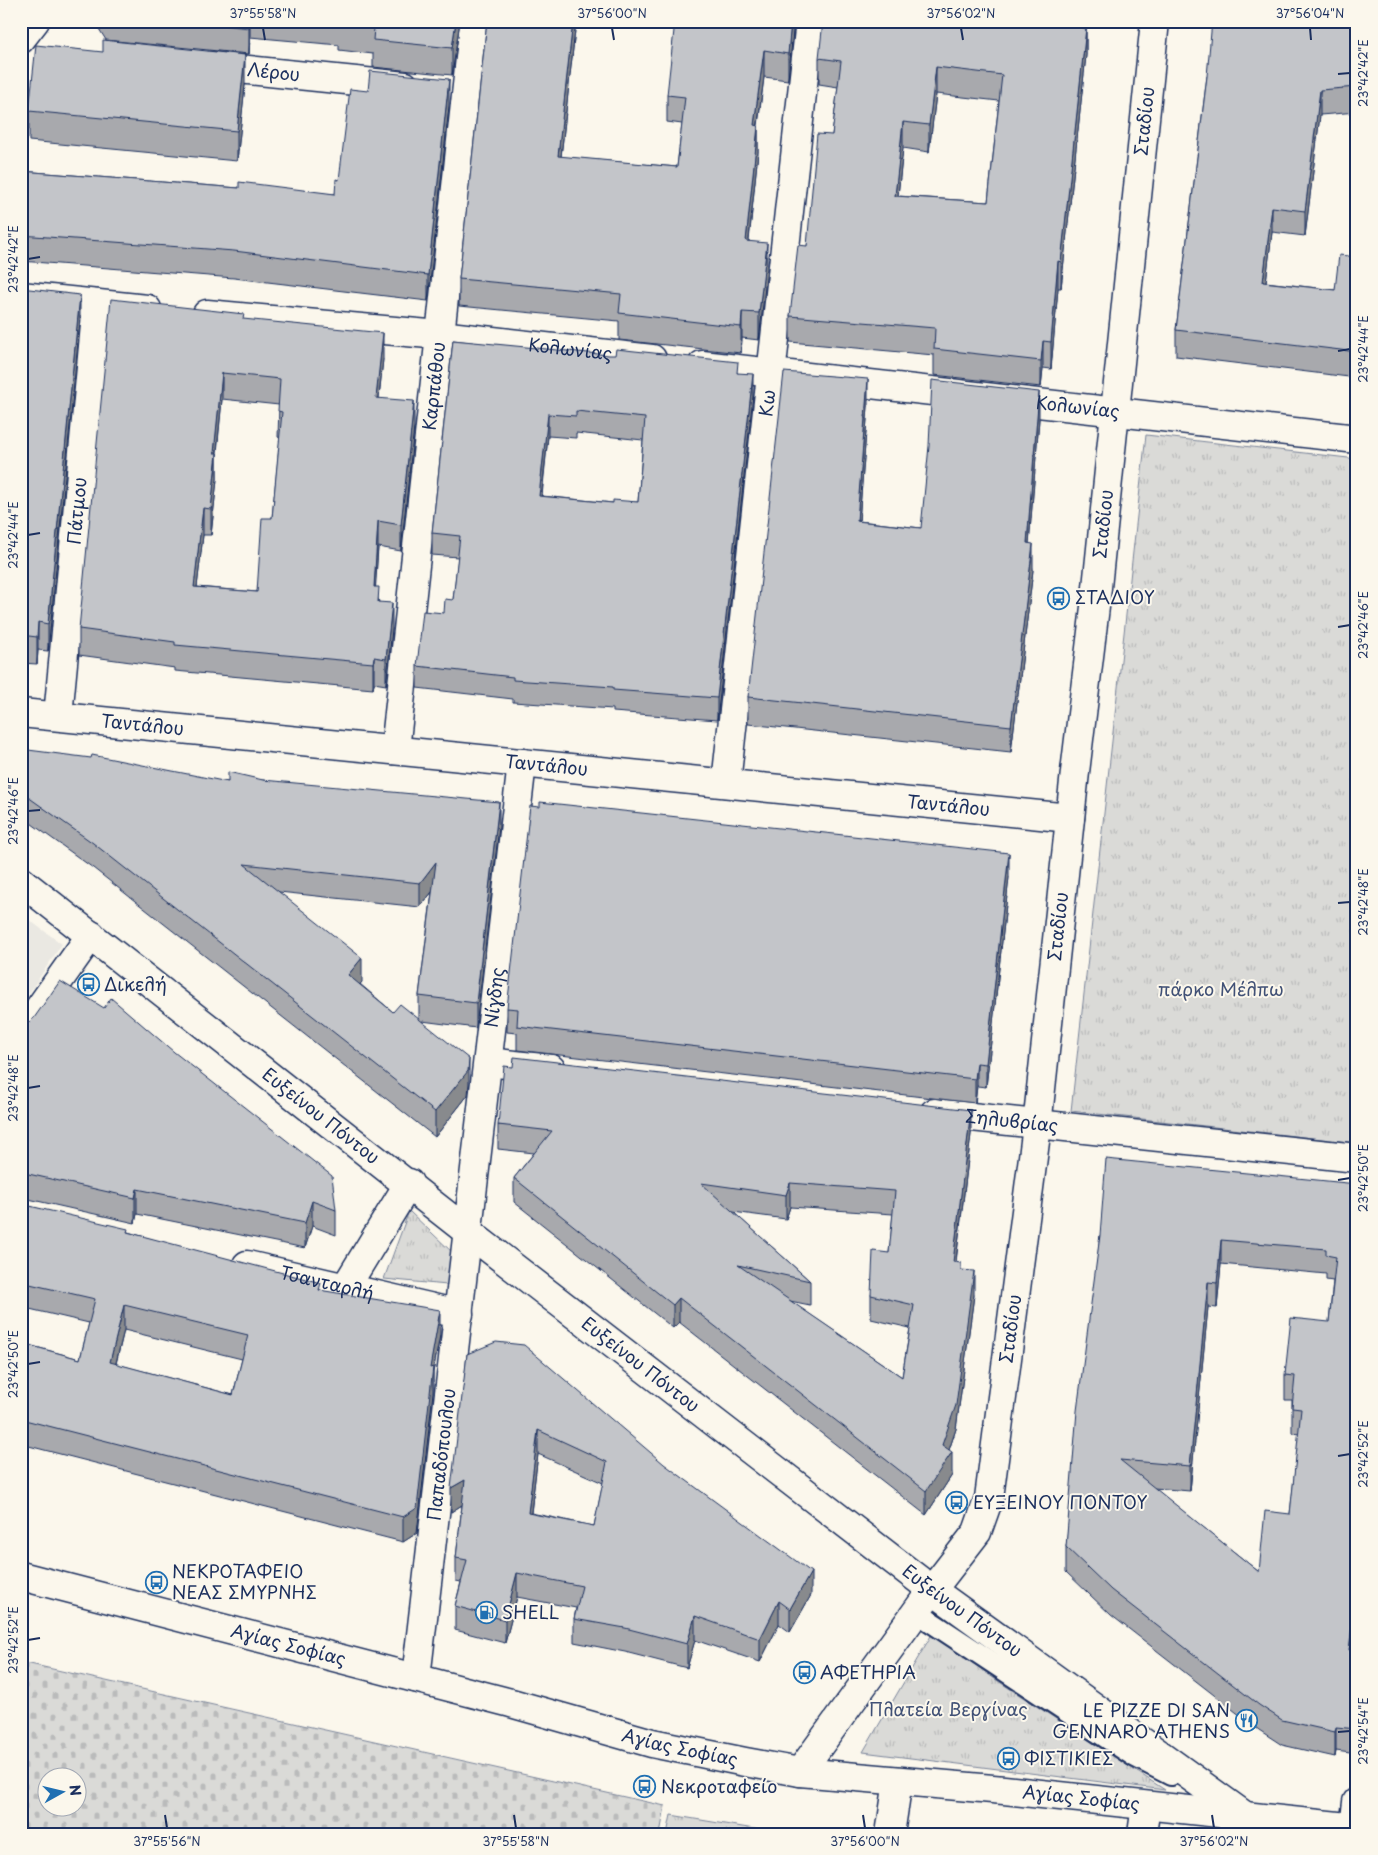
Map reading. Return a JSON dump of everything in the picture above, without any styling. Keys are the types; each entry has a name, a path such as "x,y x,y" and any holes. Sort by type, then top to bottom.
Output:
{"street":[{"path":"28,45 35,21"},
{"name":"Καρπάθου","path":"395,750 474,21"},
{"name":"Κω","path":"726,783 810,21"},
{"name":"Σταδίου","path":"800,1772 932,1590 977,1532 989,1498 1037,1126 1116,412 1156,21"},
{"name":"Λέρου","path":"180,63 466,92"},
{"name":"Κολωνίας","path":"21,296 440,335 1357,439"},
{"name":"Πάτμου","path":"58,716 97,304"},
{"name":"Ταντάλου","path":"21,712 1070,818"},
{"name":"Νίγδης","path":"468,1232 522,763"},
{"name":"Ευξείνου Πόντου","path":"21,881 468,1232 932,1590 1260,1826"},
{"path":"21,1034 91,935"},
{"path":"488,1062 576,1072"},
{"name":"Σηλυβρίας","path":"910,1111 1037,1126 1357,1158"},
{"path":"345,1288 409,1184"},
{"name":"Παπαδόπουλου","path":"416,1678 468,1232"},
{"name":"Τσανταρλή","path":"221,1259 458,1314"},
{"name":"Αγίας Σοφίας","path":"21,1576 416,1678 652,1743 800,1772 1004,1790 1146,1806 1260,1826 1356,1820"},
{"path":"890,1834 898,1781"},
{"path":"1142,1834 1146,1806"}],"lane":[{"path":"916,1612 1134,1756 1260,1826"}],"shaded area":[{"path":"21,914 62,944 21,1005"}],"green space":[{"name":"πάρκο Μέλπω","path":"1146,435 1357,459 1357,1143 1071,1111"},
{"path":"409,1211 454,1254 447,1285 384,1279"},
{"name":"Πλατεία Βεργίνας","path":"932,1634 995,1679 1165,1790 863,1752"},
{"path":"21,1662 665,1806 660,1834 21,1834"},
{"path":"671,1815 784,1834 667,1834"}],"building":[{"path":"184,21 249,21 249,28"},
{"path":"340,21 456,21 452,48 373,40 374,28 339,24"},
{"path":"487,21 573,21 558,156 677,167 685,97 667,95 675,21 791,21 788,54 764,50 754,125 758,126 746,241 767,243 759,313 742,312 741,327 619,313 621,294 459,279"},
{"path":"823,21 1084,21 1083,28 1086,28 1061,262 1058,261 1051,342 1043,341 1041,361 934,349 935,328 790,316 798,245 807,246 817,134 832,135 841,61 819,58","holes":["936,67 1002,75 988,202 895,196 903,122 929,125"]},
{"path":"1212,21 1357,21 1357,87 1320,90 1305,211 1272,207 1263,282 1335,290 1339,255 1357,257 1357,352 1176,330"},
{"path":"103,40 245,55 237,131 29,111 36,45 103,52"},
{"path":"370,71 449,79 428,275 234,251 21,235 21,171 239,188 239,182 335,194 336,179 339,180 350,89 368,91"},
{"path":"21,288 80,295 48,624 38,622 37,637 21,635"},
{"path":"111,299 244,314 243,319 383,333 376,398 414,401 401,525 378,521 374,587 379,587 378,602 392,603 386,659 374,657 373,663 175,645 175,642 79,629","holes":["222,373 280,379 278,411 282,412 272,518 262,518 257,592 194,587 203,508 211,509 217,453 214,453"]},
{"path":"453,340 609,355 615,355 616,349 738,362 737,373 753,374 717,698 613,690 613,687 513,680 513,677 417,666 423,611 444,613 445,599 453,600 460,536 432,533","holes":["576,411 645,418 638,502 613,500 613,503 539,496 548,414 576,416"]},
{"path":"784,372 868,379 857,521 921,528 929,446 932,380 1039,392 1027,543 1033,544 1011,726 748,697"},
{"path":"28,750 91,758 92,755 228,782 228,772 263,780 499,802 476,1003 419,996 436,862 420,883 244,864 362,958 348,975 393,1012 400,1004 469,1059 468,1071 435,1112 93,843 21,792 21,761"},
{"path":"540,802 1009,853 986,1064 977,1063 975,1079 517,1026 518,1009 507,1008 530,806 540,807"},
{"path":"60,981 104,1008 111,998 174,1052 332,1176 336,1210 312,1201 305,1223 137,1189 135,1198 21,1173 21,1032 26,1024 34,1018"},
{"path":"514,1057 971,1110 953,1262 961,1263 961,1270 974,1271 956,1405 942,1445 952,1452 926,1491 679,1298 673,1305 514,1178 552,1131 498,1125 504,1066 513,1067","holes":["701,1183 786,1195 790,1183 895,1191 889,1253 873,1251 871,1295 914,1305 902,1377 738,1265 810,1281"]},
{"path":"1106,1159 1357,1184 1357,1583 1349,1650 1357,1651 1357,1729 1336,1727 1335,1732 1282,1720 1259,1705 1111,1590 1066,1547 1077,1411 1100,1235","holes":["1221,1240 1326,1249 1326,1255 1336,1257 1329,1322 1291,1318 1285,1375 1295,1376 1292,1408 1301,1409 1290,1514 1265,1511 1259,1572 1120,1460 1190,1466 1208,1282 1217,1283"]},
{"path":"21,1204 128,1229 127,1232 321,1283 319,1290 440,1310 430,1368 433,1367 417,1508 403,1517 21,1419 21,1343 80,1359 95,1299 21,1282","holes":["124,1305 248,1335 233,1395 110,1362"]},
{"path":"496,1342 524,1345 664,1464 811,1572 790,1609 779,1601 760,1639 695,1616 687,1644 625,1628 574,1619 582,1586 517,1573 505,1620 455,1606 467,1560 456,1558 465,1480 451,1488 467,1354","holes":["538,1430 607,1462 594,1526 528,1513"]}],"place":[{"name":"ΣΤΑΔΙΟΥ","path":"1059,598"},
{"name":"Δικελή","path":"88,985"},
{"name":"ΕΥΞΕΙΝΟΥ ΠΟΝΤΟΥ","path":"957,1503"},
{"name":"ΝΕΚΡΟΤΑΦΕΙΟ ΝΕΑΣ ΣΜΥΡΝΗΣ","path":"156,1582"},
{"name":"SHELL","path":"486,1613"},
{"name":"ΑΦΕΤΗΡΙΑ","path":"804,1673"},
{"name":"LE PIZZE DI SAN GENNARO ATHENS","path":"1246,1721"},
{"name":"ΦΙΣΤΙΚΙΕΣ","path":"1008,1759"},
{"name":"Νεκροταφείο","path":"645,1787"}]}
